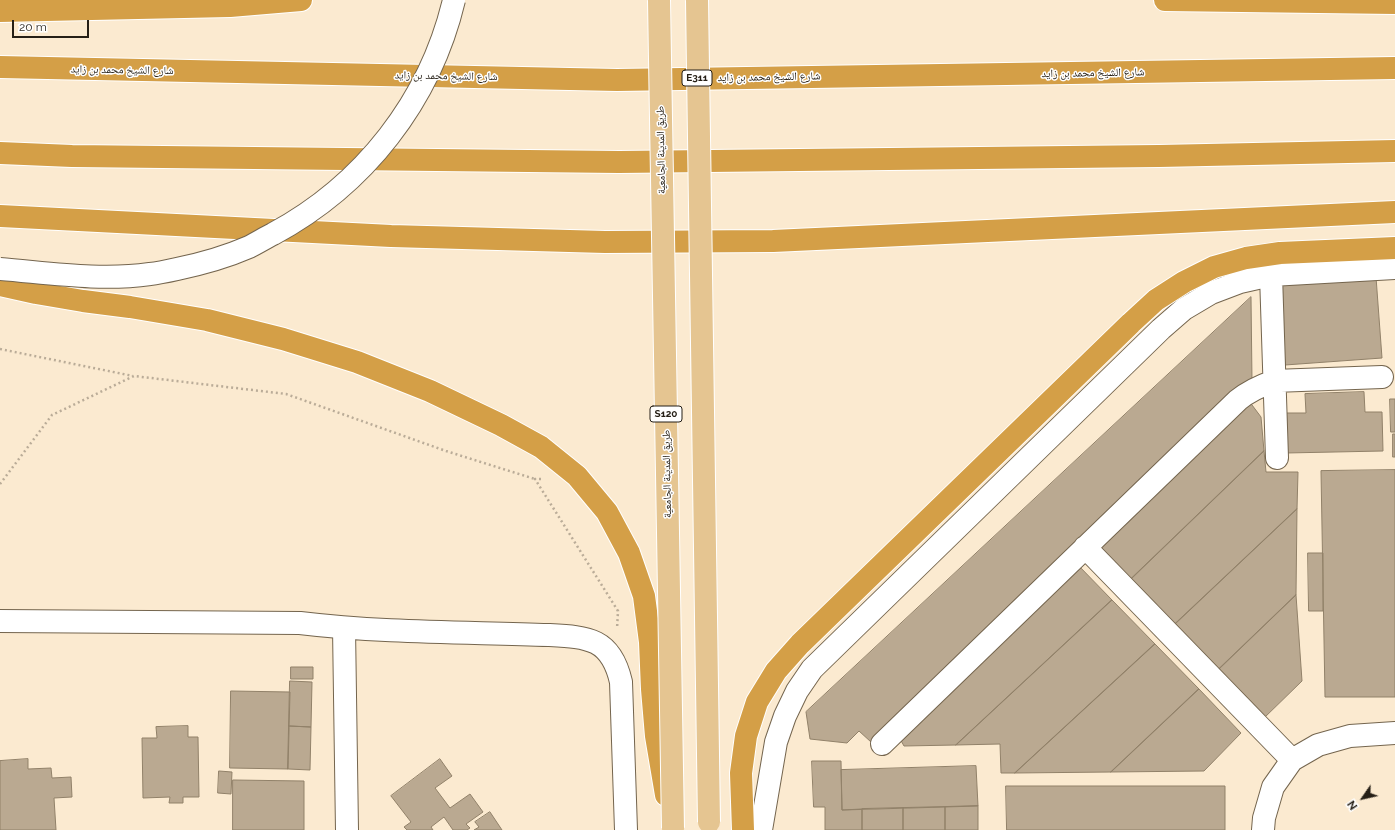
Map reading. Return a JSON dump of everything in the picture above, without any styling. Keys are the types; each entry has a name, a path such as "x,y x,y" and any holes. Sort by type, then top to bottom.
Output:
{"highway":[{"path":"0,11 230,6 301,0"},
{"path":"1165,0 1395,3"},
{"name":"شارع الشيخ محمد بن زايد","path":"0,67 618,80 1395,68"},
{"path":"0,154 627,162 1167,156 1395,151"},
{"path":"0,216 391,236 605,242 774,241 1395,212"},
{"path":"743,830 742,772 746,736 757,702 776,671 806,638 1131,322 1156,300 1184,282 1208,270 1246,258 1280,253 1395,248"},
{"path":"0,285 75,300 130,307 207,320 283,339 357,362 430,391 501,425 541,447 577,476 607,512 629,553 644,596 650,642 656,736 663,782 673,828"}],"main road":[{"name":"طريق المدينة الجامعية","path":"658,0 673,828"},
{"path":"697,0 709,822"}],"street":[{"path":"0,269 100,278 151,274 201,264 250,247 295,222 336,192 373,156 405,115 429,70 448,23 454,0"},
{"path":"761,830 776,742 784,716 796,691 812,669 1155,335 1184,309 1218,290 1240,282 1271,275 1395,268"},
{"path":"1271,275 1276,458"},
{"path":"882,744 1248,392 1261,385 1274,381 1382,377"},
{"path":"1086,547 1292,760"},
{"path":"0,622 300,623 344,628 573,636 587,639 599,643 609,654 617,667 621,682 626,830"},
{"path":"344,628 347,830"},
{"path":"1264,830 1264,818 1273,787 1292,760 1318,745 1350,736 1395,733"}],"path":[{"path":"0,349 134,376 286,394 446,451 535,479 577,476"},
{"path":"0,484 52,415 134,376"},
{"path":"535,479 618,611 617,667"}],"building":[{"path":"1376,277 1382,358 1285,365 1279,284"},
{"path":"1251,297 1252,381 871,742 859,731 847,743 810,739 806,712"},
{"path":"1364,392 1365,412 1382,412 1383,451 1286,453 1285,413 1306,413 1305,394"},
{"path":"1246,397 1261,417 1264,451 1129,581 1098,548"},
{"path":"1390,399 1395,399 1395,432 1391,432"},
{"path":"1393,434 1395,434 1395,457 1393,457"},
{"path":"1264,451 1266,472 1298,472 1297,509 1173,626 1129,581"},
{"path":"1395,470 1395,697 1325,697 1321,471"},
{"path":"1297,509 1296,595 1217,671 1173,626"},
{"path":"1308,553 1323,553 1323,611 1309,611"},
{"path":"1076,563 1112,600 956,745 904,746 899,737"},
{"path":"1296,595 1302,681 1263,719 1217,671"},
{"path":"1112,600 1155,644 1015,773 1001,773 1000,744 956,745"},
{"path":"1155,644 1199,689 1111,772 1015,773"},
{"path":"291,667 313,667 313,679 291,679"},
{"path":"290,681 312,682 311,727 289,726"},
{"path":"1199,689 1241,733 1204,771 1111,772"},
{"path":"231,691 290,692 288,769 230,768"},
{"path":"188,726 188,737 198,737 199,797 183,797 183,803 169,803 170,797 143,798 142,738 157,738 156,727"},
{"path":"289,726 311,727 310,770 288,769"},
{"path":"28,759 28,769 51,768 52,778 71,777 72,797 54,798 56,830 0,830 0,761"},
{"path":"440,759 452,776 435,788 450,808 470,794 483,812 466,824 470,828 467,830 453,830 444,817 431,827 433,830 407,830 404,827 411,822 391,796"},
{"path":"812,761 841,761 842,810 862,809 862,830 825,830 825,807 814,807"},
{"path":"976,766 978,806 842,810 841,770"},
{"path":"219,771 232,772 231,794 218,793"},
{"path":"233,780 304,781 304,830 233,830"},
{"path":"1006,786 1225,786 1225,830 1007,830"},
{"path":"978,806 978,830 945,830 945,807"},
{"path":"945,807 945,830 903,830 903,808"},
{"path":"903,808 903,830 862,830 862,809"},
{"path":"490,812 502,830 474,830 479,827 475,822"}]}
